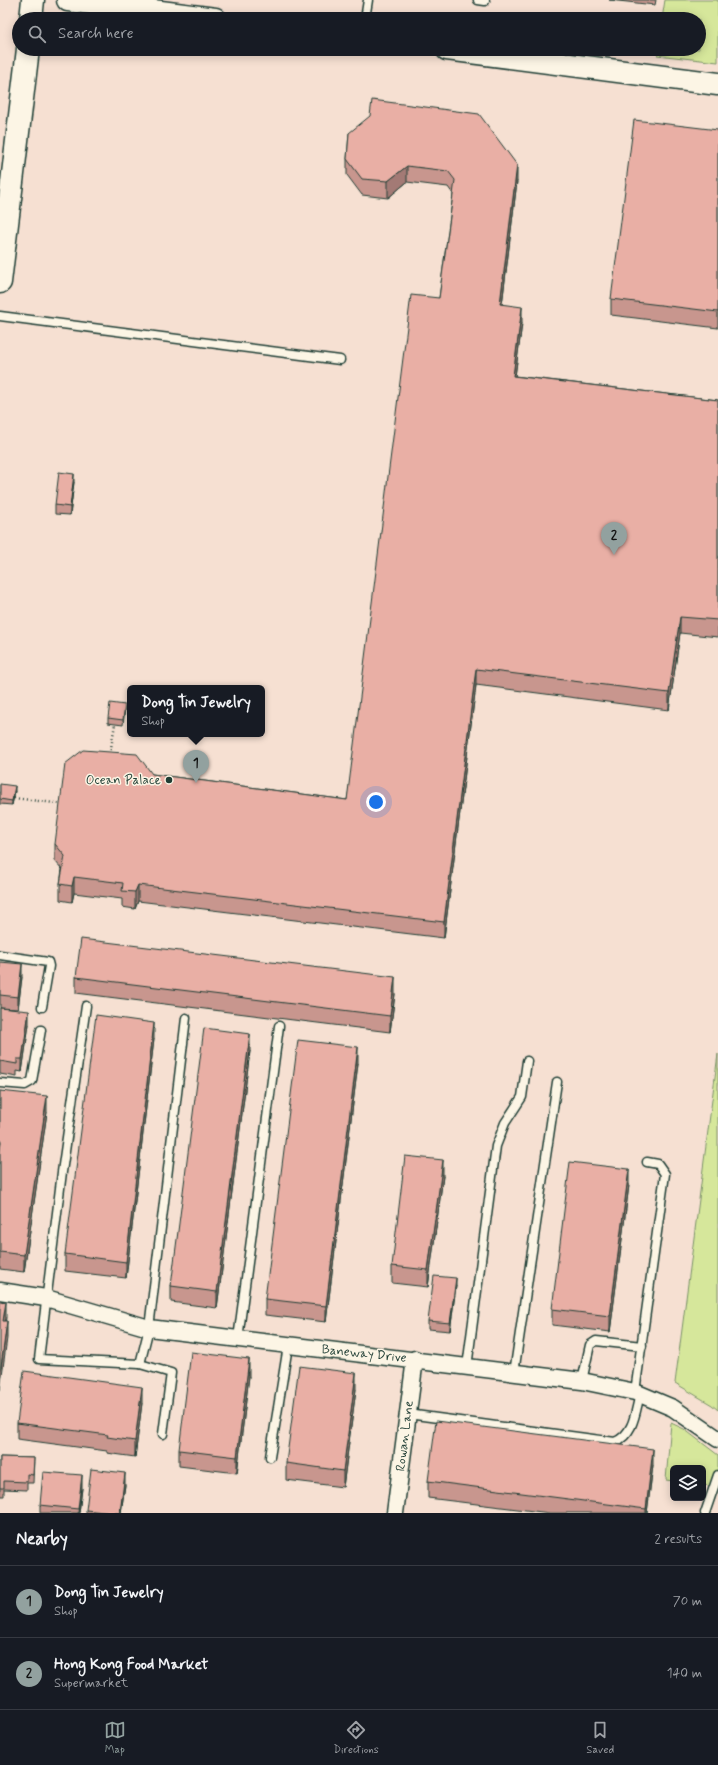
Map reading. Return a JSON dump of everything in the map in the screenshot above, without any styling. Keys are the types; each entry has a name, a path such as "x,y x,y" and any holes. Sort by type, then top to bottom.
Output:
{"street":[{"path":"32,12 34,0"},
{"path":"68,0 161,12"},
{"path":"0,282 27,56"},
{"path":"501,56 718,84"},
{"name":"Baneway Drive","path":"0,1291 46,1298 149,1328 288,1346 415,1359 582,1381 638,1393 673,1408 718,1439"},
{"name":"Rowan Lane","path":"395,1513 415,1359"}],"lane":[{"path":"366,12 368,0"},
{"path":"0,316 340,360"},
{"path":"0,955 48,962 49,966 42,1007"},
{"path":"86,1006 62,1172 39,1359 140,1364 171,1373 163,1434"},
{"path":"140,1364 149,1328 186,1018"},
{"path":"238,1339 279,1026"},
{"path":"0,1083 25,1085 32,1081 41,1030"},
{"path":"467,1367 496,1146 505,1123 522,1097 527,1061"},
{"path":"514,1373 557,1082"},
{"path":"408,1414 615,1442 624,1438 629,1432 638,1393 642,1346 665,1174 658,1164 647,1162"},
{"path":"582,1381 590,1345 596,1341 642,1346"},
{"path":"270,1457 288,1346"},
{"path":"706,1513 718,1475"}],"path":[{"path":"109,761 115,724"},
{"path":"14,798 62,804"}],"green space":[{"path":"665,0 718,0 718,62 666,56 706,56 706,12 663,12"},
{"path":"718,1054 718,1410 675,1383"},
{"path":"671,1423 684,1429 718,1455 718,1487 706,1485 706,1465 670,1465 670,1481 666,1480"}],"building":[{"path":"372,100 479,114 517,165 500,304 522,307 513,376 718,400 718,620 680,617 669,693 476,669 444,922 138,885 135,892 122,891 123,883 74,877 72,886 60,884 65,856 55,844 65,764 83,750 137,754 152,774 347,800 411,295 439,298 455,180 448,171 407,166 388,181 362,179 347,159 349,133 370,116"},
{"path":"634,120 718,130 718,312 611,299"},
{"path":"59,472 74,474 70,507 55,505"},
{"path":"110,703 125,705 123,720 108,718"},
{"path":"0,784 15,786 12,801 0,799"},
{"path":"81,939 395,977 390,1016 76,977"},
{"path":"0,962 22,964 18,997 0,995"},
{"path":"0,1008 29,1011 22,1059 17,1059 17,1064 0,1061"},
{"path":"96,1015 154,1023 126,1262 65,1254"},
{"path":"204,1028 250,1034 217,1292 171,1286"},
{"path":"298,1040 358,1047 326,1306 265,1299"},
{"path":"0,1091 47,1096 24,1255 0,1252"},
{"path":"405,1156 443,1160 428,1270 392,1266"},
{"path":"570,1162 629,1169 610,1316 552,1309"},
{"path":"434,1276 456,1278 450,1323 428,1321"},
{"path":"0,1301 6,1302 3,1321 7,1321 0,1374"},
{"path":"191,1352 249,1359 237,1457 179,1450"},
{"path":"299,1366 356,1373 343,1471 286,1463"},
{"path":"24,1371 142,1387 135,1441 107,1437 108,1435 17,1423"},
{"path":"436,1421 653,1449 646,1509 428,1481"},
{"path":"0,1457 34,1458 33,1475 27,1474 27,1482 4,1481 4,1488 0,1488"},
{"path":"91,1469 125,1473 120,1513 86,1510"},
{"path":"43,1472 82,1475 78,1509 40,1505"}],"place":[{"name":"Hong Kong Food Market","path":"614,555"},
{"name":"Ocean Palace","path":"169,780"},
{"name":"Dong Tin Jewelry","path":"196,783"}]}
